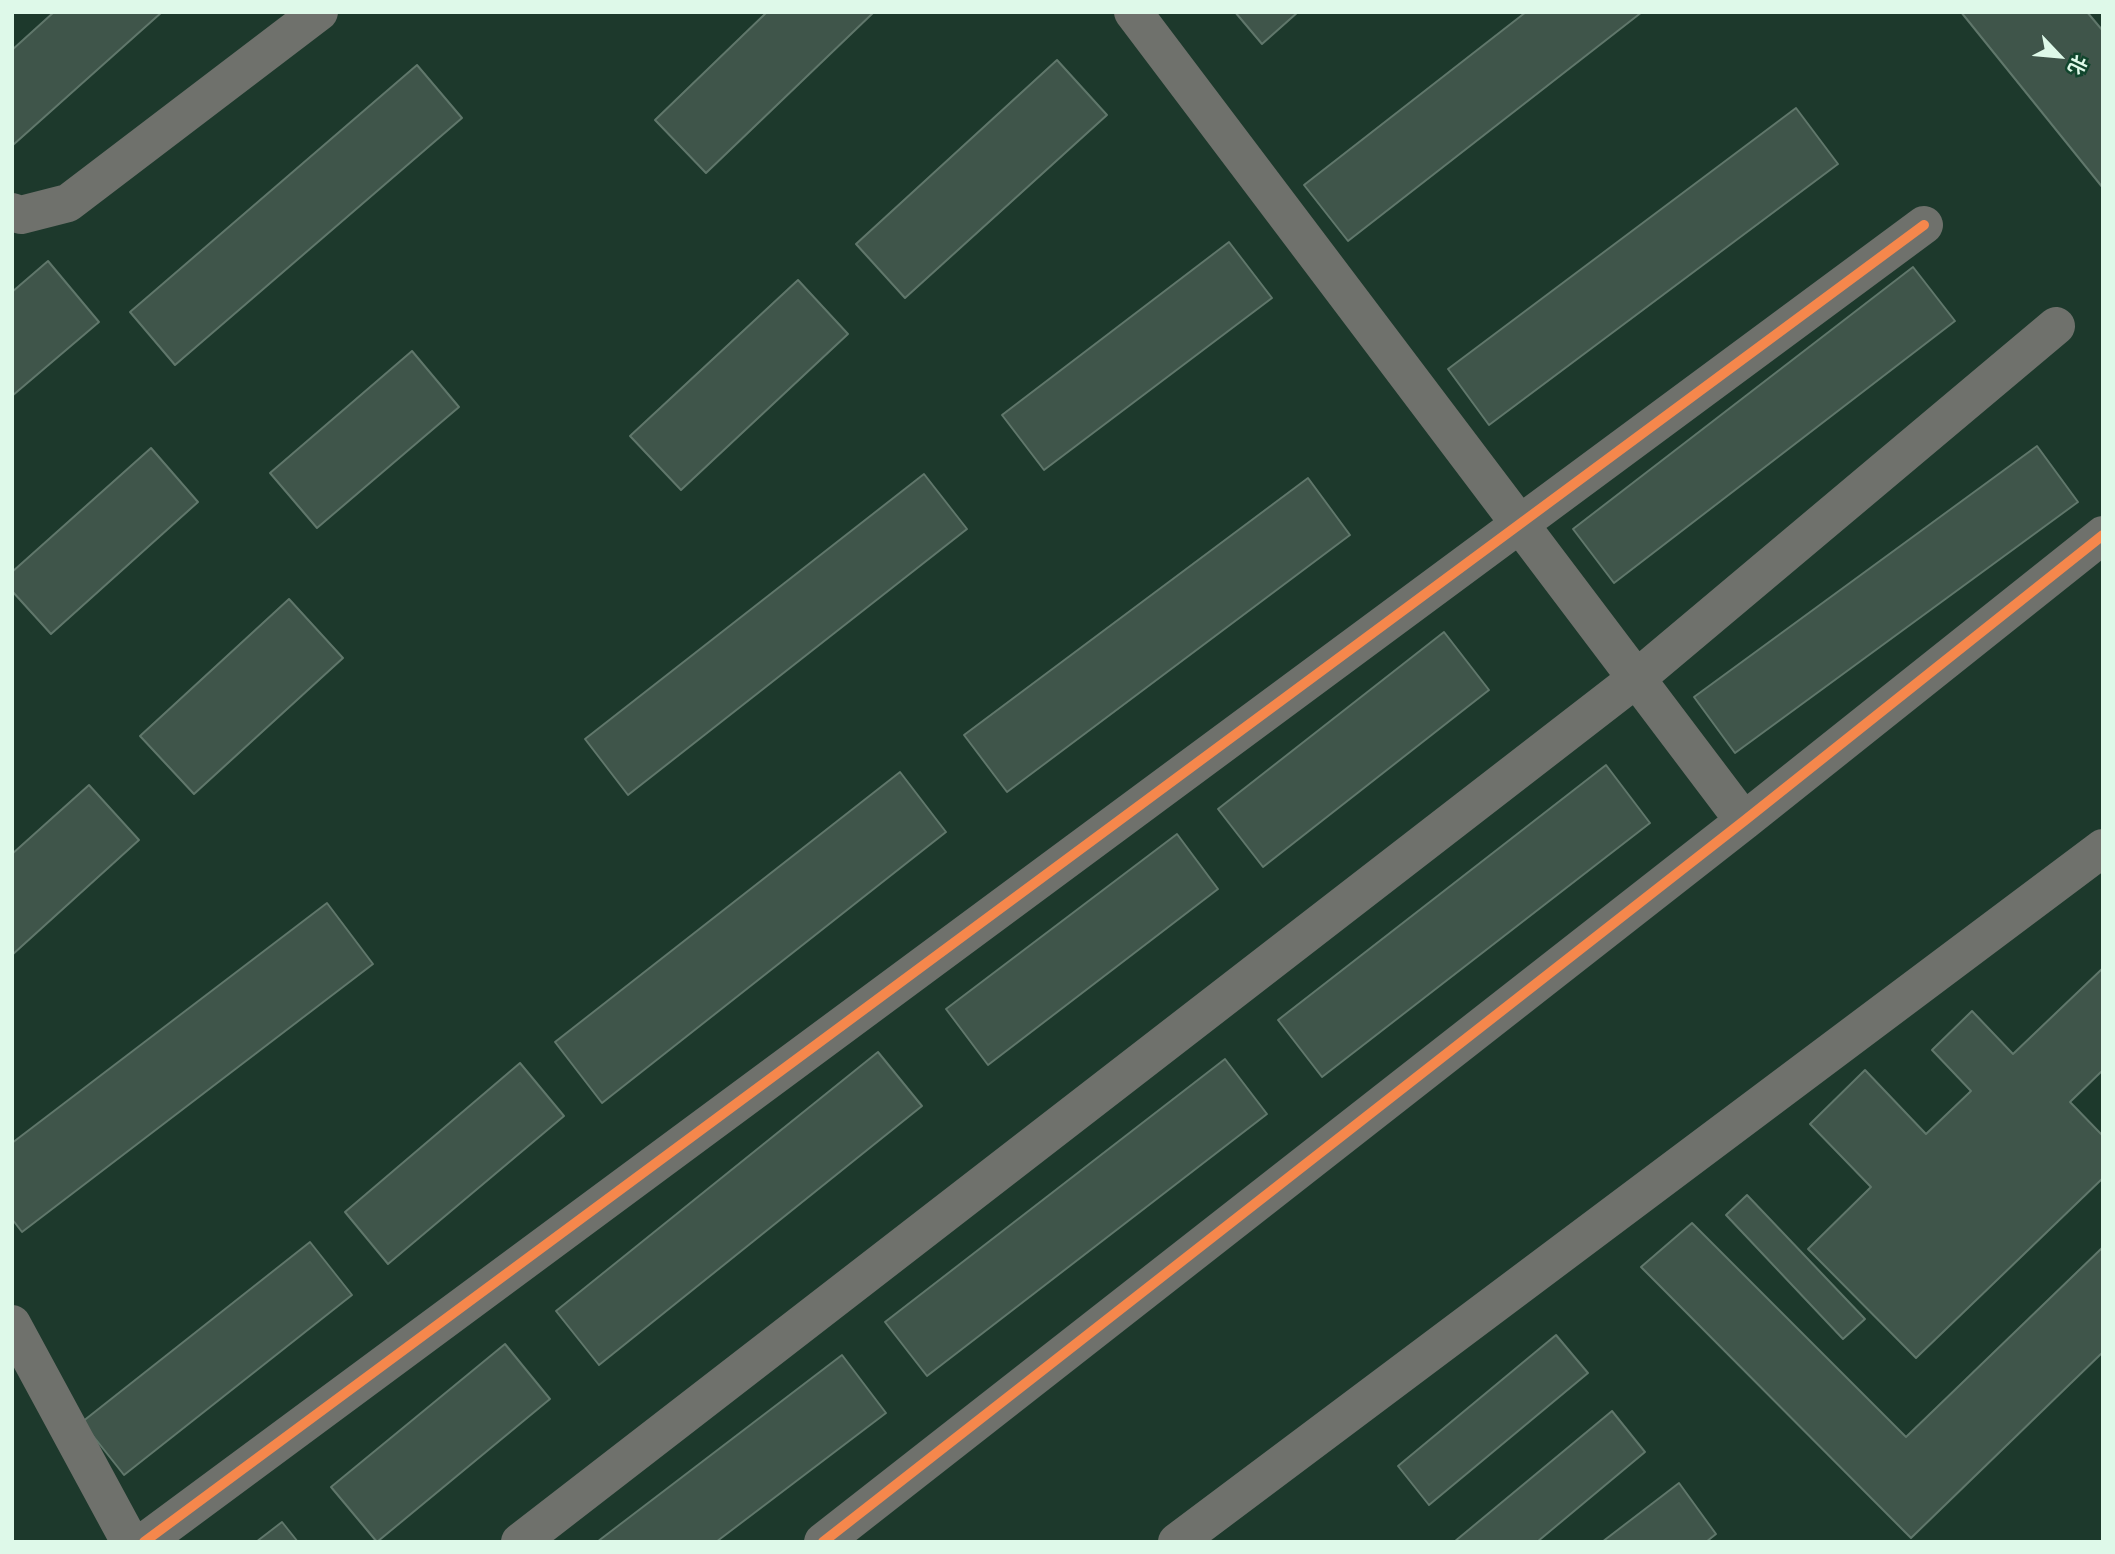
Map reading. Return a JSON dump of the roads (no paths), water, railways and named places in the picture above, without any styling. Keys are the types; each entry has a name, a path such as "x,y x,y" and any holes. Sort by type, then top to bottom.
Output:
{"street":[{"path":"12,212 21,215 68,203 319,12"},
{"path":"1133,12 1744,821"},
{"path":"144,1542 1924,225"},
{"path":"520,1542 1637,678 2056,326"},
{"path":"823,1542 1744,821 2103,535"},
{"path":"1177,1542 2103,849"},
{"path":"12,1324 130,1542"}]}
